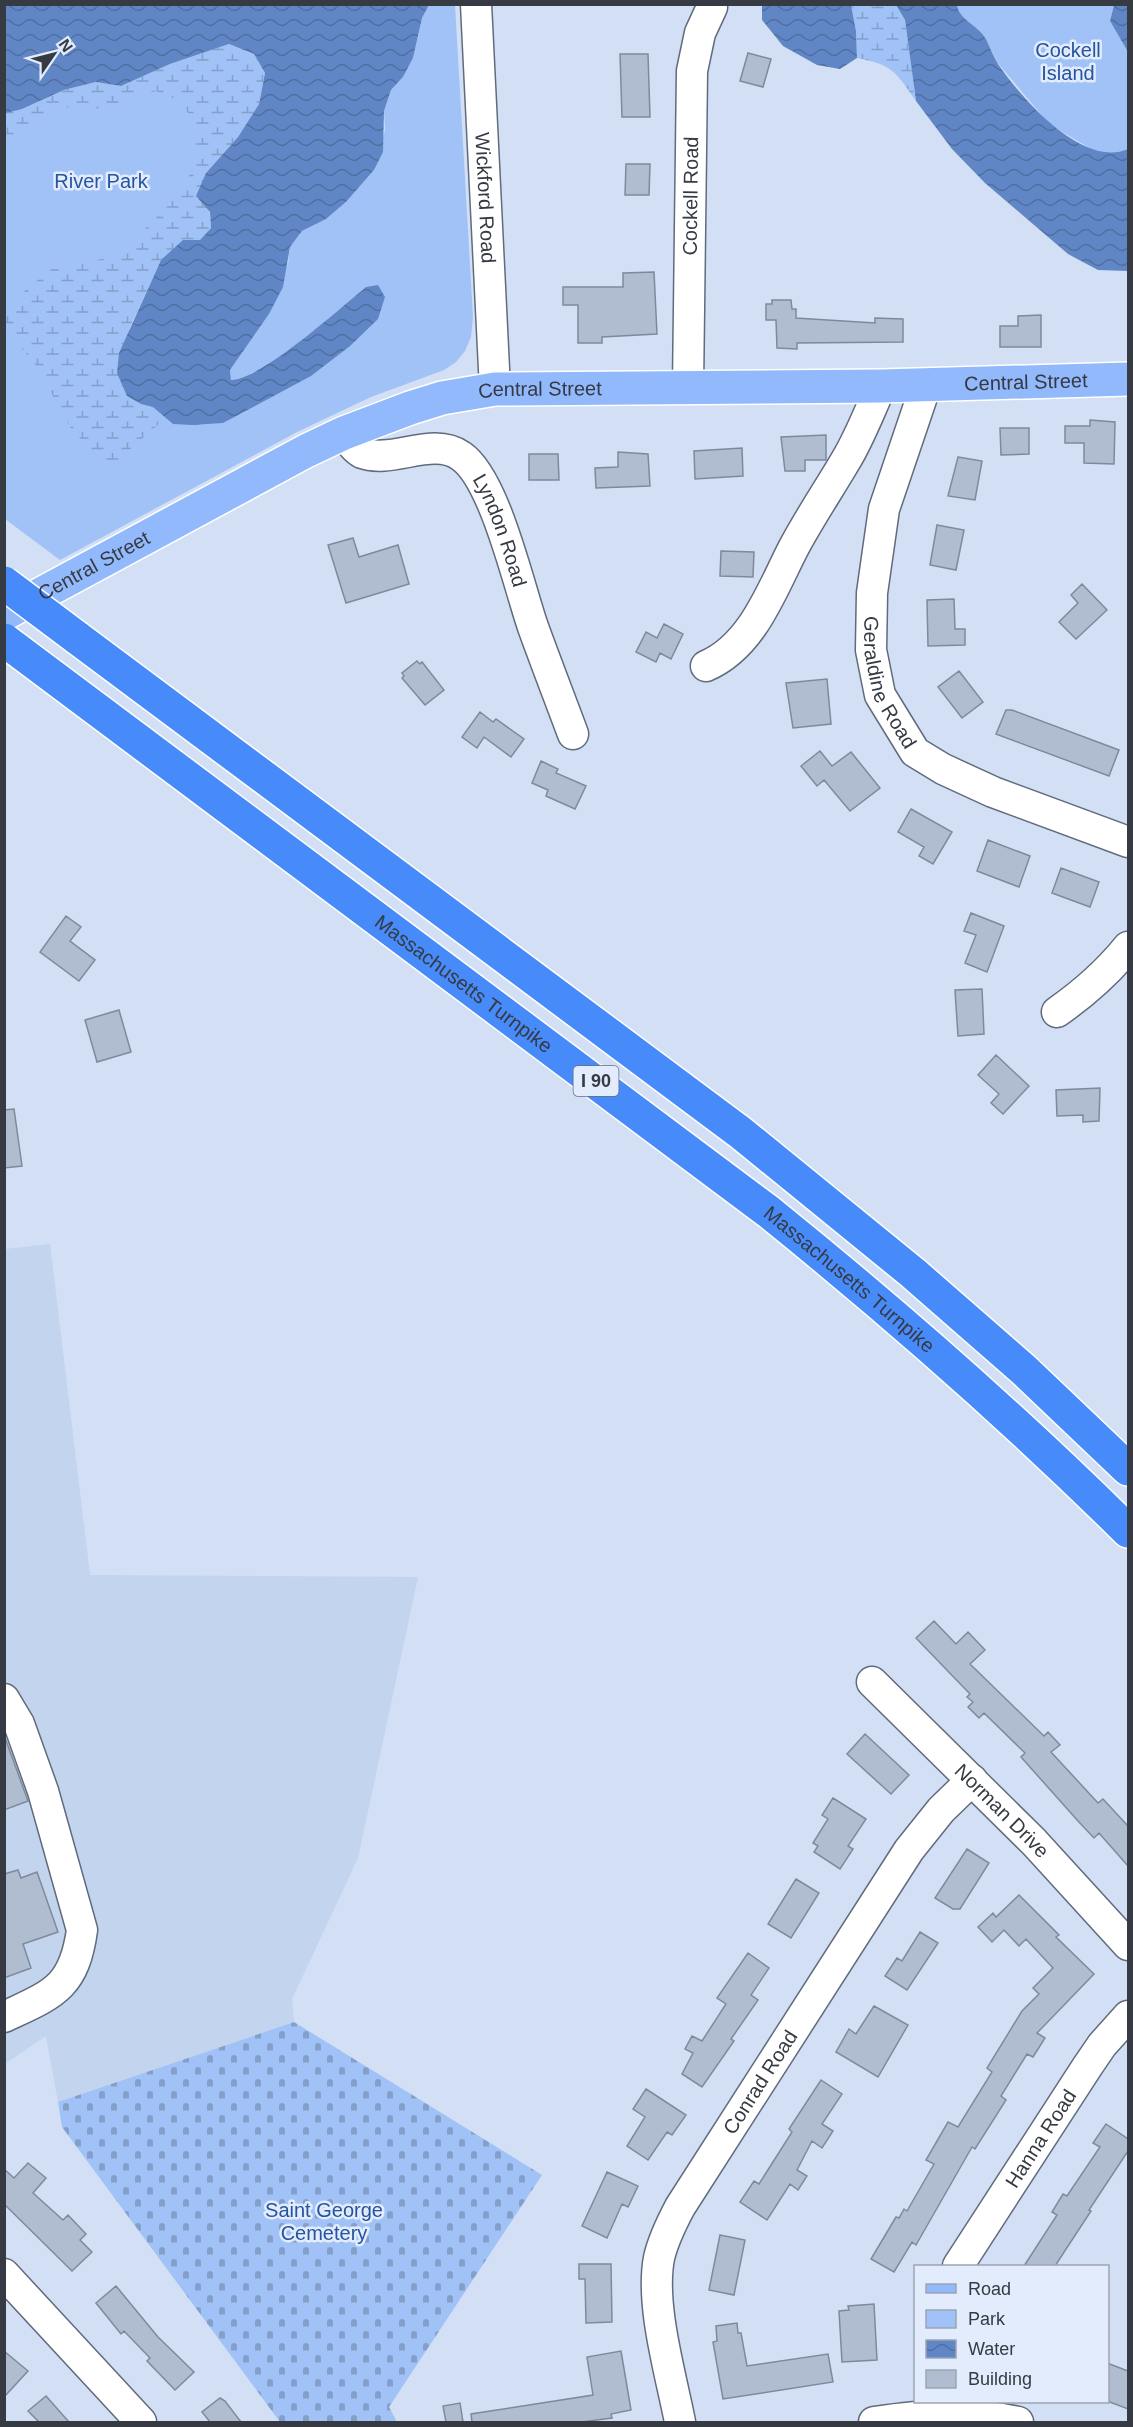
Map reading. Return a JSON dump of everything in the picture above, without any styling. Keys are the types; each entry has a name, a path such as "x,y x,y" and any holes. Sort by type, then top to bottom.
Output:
{"highway":[{"name":"I 90","path":"4,583 741,1133 913,1273 1024,1370 1128,1469"},
{"name":"Massachusetts Turnpike","path":"4,640 769,1212 988,1397 1128,1531"}],"main road":[{"name":"Central Street","path":"4,614 269,470 344,433 442,398 495,389 881,386 1128,379"}],"street":[{"name":"Cockell Road","path":"688,388 692,71 700,33 712,7"},
{"name":"Wickford Road","path":"476,11 495,389"},
{"name":"Geraldine Road","path":"926,385 884,509 872,593 872,650 880,695 915,752 942,769 993,792 1128,842"},
{"path":"706,666 716,661 737,643 756,620 794,547 848,458 881,386"},
{"name":"Lyndon Road","path":"344,433 361,452 374,455 426,449 452,450 472,465 504,534 533,626 573,734"},
{"path":"1057,1012 1089,989 1113,966 1128,947"},
{"name":"Norman Drive","path":"872,1682 1041,1850 1128,1945"},
{"path":"4,1699 19,1724 43,1791 82,1930 79,1949 63,1985 51,1995 4,2017"},
{"name":"Conrad Road","path":"680,2422 658,2303 657,2282 663,2242 671,2224 909,1850 941,1810 972,1780"},
{"name":"Hanna Road","path":"959,2265 1087,2067 1107,2039 1128,2016"},
{"path":"4,2274 141,2422"},
{"path":"874,2422 929,2408 1018,2422"}],"shaded area":[{"path":"50,1244 90,1575 418,1577 358,1858 292,1999 294,2022 58,2102 46,2036 5,2064 5,1249"}],"green space":[{"name":"River Park","path":"429,5 455,5 473,317 471,337 465,351 456,362 444,370 371,397 297,432 60,560 5,519 5,113 254,54 129,329 223,423 366,287 280,356 262,368 231,380 230,370 269,314 288,263 290,247 302,231 326,219 346,202 374,170 385,130 384,111 391,90 403,77 413,58 422,18"},
{"path":"851,5 896,5 905,20 916,101 892,71 878,63 857,58 856,31"},
{"name":"Cockell Island","path":"957,5 1114,5 1110,21 1128,52 1128,149 1119,153 1096,152 1049,124 997,62 985,37 958,13"},
{"path":"229,44 254,54 265,73 259,104 238,137 206,173 211,228 200,240 161,260 129,329 141,404 153,407 166,418 107,469 70,427 37,367 5,328 5,315 26,289 52,269 79,265 112,256 136,238 166,208 189,176 196,148 196,124 179,101 156,91 131,97 104,109 69,107 31,124 5,150 5,113 22,109 64,90 97,82 121,86 170,64"},
{"name":"Saint George Cemetery","path":"294,2022 542,2175 389,2407 397,2422 280,2422 62,2127 58,2102"}],"water":[{"path":"4,5 429,5 422,18 413,58 403,77 391,90 384,111 383,152 374,170 346,202 326,219 302,231 290,247 283,287 269,314 230,370 231,380 245,377 280,356 366,287 378,285 385,297 378,319 350,346 311,376 223,423 173,424 153,407 141,404 127,396 117,373 119,353 161,260 183,240 200,240 211,228 210,212 196,196 206,173 238,137 259,104 265,73 254,54 229,44 170,64 121,86 96,82 64,90 22,109 6,113"},
{"path":"762,5 851,5 856,31 857,58 840,69 817,65 783,46 762,20"},
{"path":"896,5 957,5 961,15 983,34 996,61 1008,78 1037,111 1055,127 1073,140 1092,149 1110,152 1128,149 1128,271 1098,270 1068,254 985,183 952,149 916,101 905,20"},
{"path":"1114,5 1128,5 1128,52 1110,21"}],"building":[{"path":"748,53 771,59 763,87 740,81"},
{"path":"620,54 648,54 650,117 622,117"},
{"path":"626,164 650,164 649,195 625,195"},
{"path":"654,272 657,334 602,337 602,343 578,343 578,305 563,305 563,287 623,287 623,273"},
{"path":"772,300 791,300 792,309 796,309 796,318 875,323 875,318 903,319 903,342 797,343 797,349 777,348 776,320 766,320 766,304 772,304"},
{"path":"1041,315 1041,347 1000,347 1000,326 1018,326 1018,316"},
{"path":"1090,420 1115,422 1114,464 1084,463 1084,443 1065,443 1065,426 1090,426"},
{"path":"1000,428 1029,428 1029,454 1001,455"},
{"path":"826,435 826,460 805,460 805,471 785,471 781,437"},
{"path":"742,448 743,476 695,479 694,451"},
{"path":"618,452 648,454 650,486 596,488 595,468 618,467"},
{"path":"529,454 558,454 559,480 529,480"},
{"path":"958,457 982,461 975,500 948,496"},
{"path":"937,525 964,530 956,570 930,565"},
{"path":"353,538 359,557 398,545 409,584 346,603 328,545"},
{"path":"721,551 754,552 753,577 720,576"},
{"path":"1082,584 1107,610 1076,639 1059,622 1078,603 1071,595"},
{"path":"954,599 955,629 965,629 965,645 928,646 927,600"},
{"path":"664,624 683,634 671,659 660,653 656,662 636,652 646,632 657,638"},
{"path":"417,661 420,664 422,662 444,690 425,705 402,678 404,676 402,673"},
{"path":"959,671 983,702 962,718 938,687"},
{"path":"827,679 831,724 793,728 786,683"},
{"path":"1006,710 1012,710 1119,750 1109,776 996,734"},
{"path":"480,712 493,722 496,719 524,739 511,757 484,737 477,748 462,737"},
{"path":"820,751 832,766 851,752 880,788 850,811 824,780 817,786 801,766"},
{"path":"541,761 558,769 556,773 586,786 575,809 546,796 548,790 532,783"},
{"path":"911,809 952,832 933,864 919,856 924,847 898,832"},
{"path":"988,840 1030,856 1019,887 977,871"},
{"path":"1061,868 1099,882 1090,907 1052,893"},
{"path":"971,913 1004,926 987,972 965,963 976,935 964,931"},
{"path":"66,916 81,927 70,941 95,960 79,981 40,952"},
{"path":"982,989 984,1034 958,1036 955,990"},
{"path":"119,1010 131,1052 97,1062 85,1020"},
{"path":"996,1055 1029,1086 1003,1114 991,1103 999,1094 978,1075"},
{"path":"1100,1088 1099,1121 1083,1122 1083,1115 1057,1116 1056,1090"},
{"path":"14,1109 22,1166 4,1168 4,1110"},
{"path":"934,1621 956,1644 968,1632 985,1650 970,1664 1044,1736 1048,1732 1060,1745 1051,1752 1098,1803 1103,1799 1128,1826 1128,1866 1099,1833 1094,1838 1078,1821 1021,1757 1025,1753 984,1713 979,1718 968,1707 973,1702 967,1697 970,1694 916,1638"},
{"path":"865,1734 909,1775 891,1794 847,1754"},
{"path":"4,1735 28,1801 4,1810"},
{"path":"833,1798 866,1819 848,1846 853,1849 840,1869 814,1852 818,1846 813,1843 828,1819 822,1815"},
{"path":"967,1849 989,1863 960,1909 953,1909 935,1898"},
{"path":"18,1870 21,1878 37,1872 58,1932 23,1944 31,1968 4,1978 4,1874"},
{"path":"796,1879 819,1893 791,1938 768,1924"},
{"path":"1019,1895 1059,1935 1056,1937 1094,1974 1037,2033 1045,2038 1033,2057 1027,2054 1001,2096 1006,2100 975,2149 972,2147 916,2245 912,2242 894,2272 871,2259 896,2217 899,2218 904,2209 907,2211 934,2164 926,2160 948,2122 958,2127 992,2072 987,2068 1022,2011 1039,1994 1033,1988 1053,1968 1026,1939 1019,1946 1004,1930 992,1942 978,1927 993,1913 996,1917"},
{"path":"920,1932 938,1943 907,1990 885,1976 897,1958 902,1961"},
{"path":"748,1953 769,1968 751,1995 758,2000 731,2039 734,2041 702,2087 682,2074 693,2053 685,2049 692,2036 702,2041 726,2004 717,1998"},
{"path":"874,2006 908,2025 878,2077 836,2052 849,2029 856,2034"},
{"path":"821,2080 842,2094 822,2124 833,2131 822,2148 812,2141 797,2170 807,2176 798,2190 790,2184 767,2220 740,2202 754,2181 759,2184 792,2132 789,2129"},
{"path":"646,2089 686,2115 672,2135 667,2132 648,2160 627,2146 645,2117 633,2109"},
{"path":"1106,2124 1128,2139 1128,2151 1056,2265 1025,2265 1057,2215 1052,2212 1063,2194 1067,2196 1100,2147 1093,2143"},
{"path":"28,2163 46,2178 33,2193 63,2220 68,2215 86,2234 80,2240 92,2252 72,2271 4,2204 4,2169 14,2178"},
{"path":"607,2172 638,2186 628,2207 622,2204 607,2238 582,2226"},
{"path":"720,2235 745,2240 734,2295 709,2290"},
{"path":"579,2264 611,2264 612,2322 586,2323 585,2279 579,2279"},
{"path":"116,2286 158,2337 194,2372 175,2390 147,2361 150,2358 124,2331 121,2334 96,2303"},
{"path":"874,2304 877,2360 842,2362 839,2311 849,2310 848,2306"},
{"path":"737,2323 747,2366 828,2354 833,2382 723,2399 713,2342 717,2341 716,2326"},
{"path":"4,2351 28,2371 4,2397"},
{"path":"621,2351 631,2410 611,2414 612,2418 581,2422 472,2422 471,2414 593,2395 587,2357"},
{"path":"1109,2364 1128,2371 1128,2409 1109,2402"},
{"path":"46,2396 69,2422 39,2422 28,2411"},
{"path":"220,2398 241,2422 210,2422 202,2412"},
{"path":"460,2403 463,2422 446,2422 443,2406"}]}
